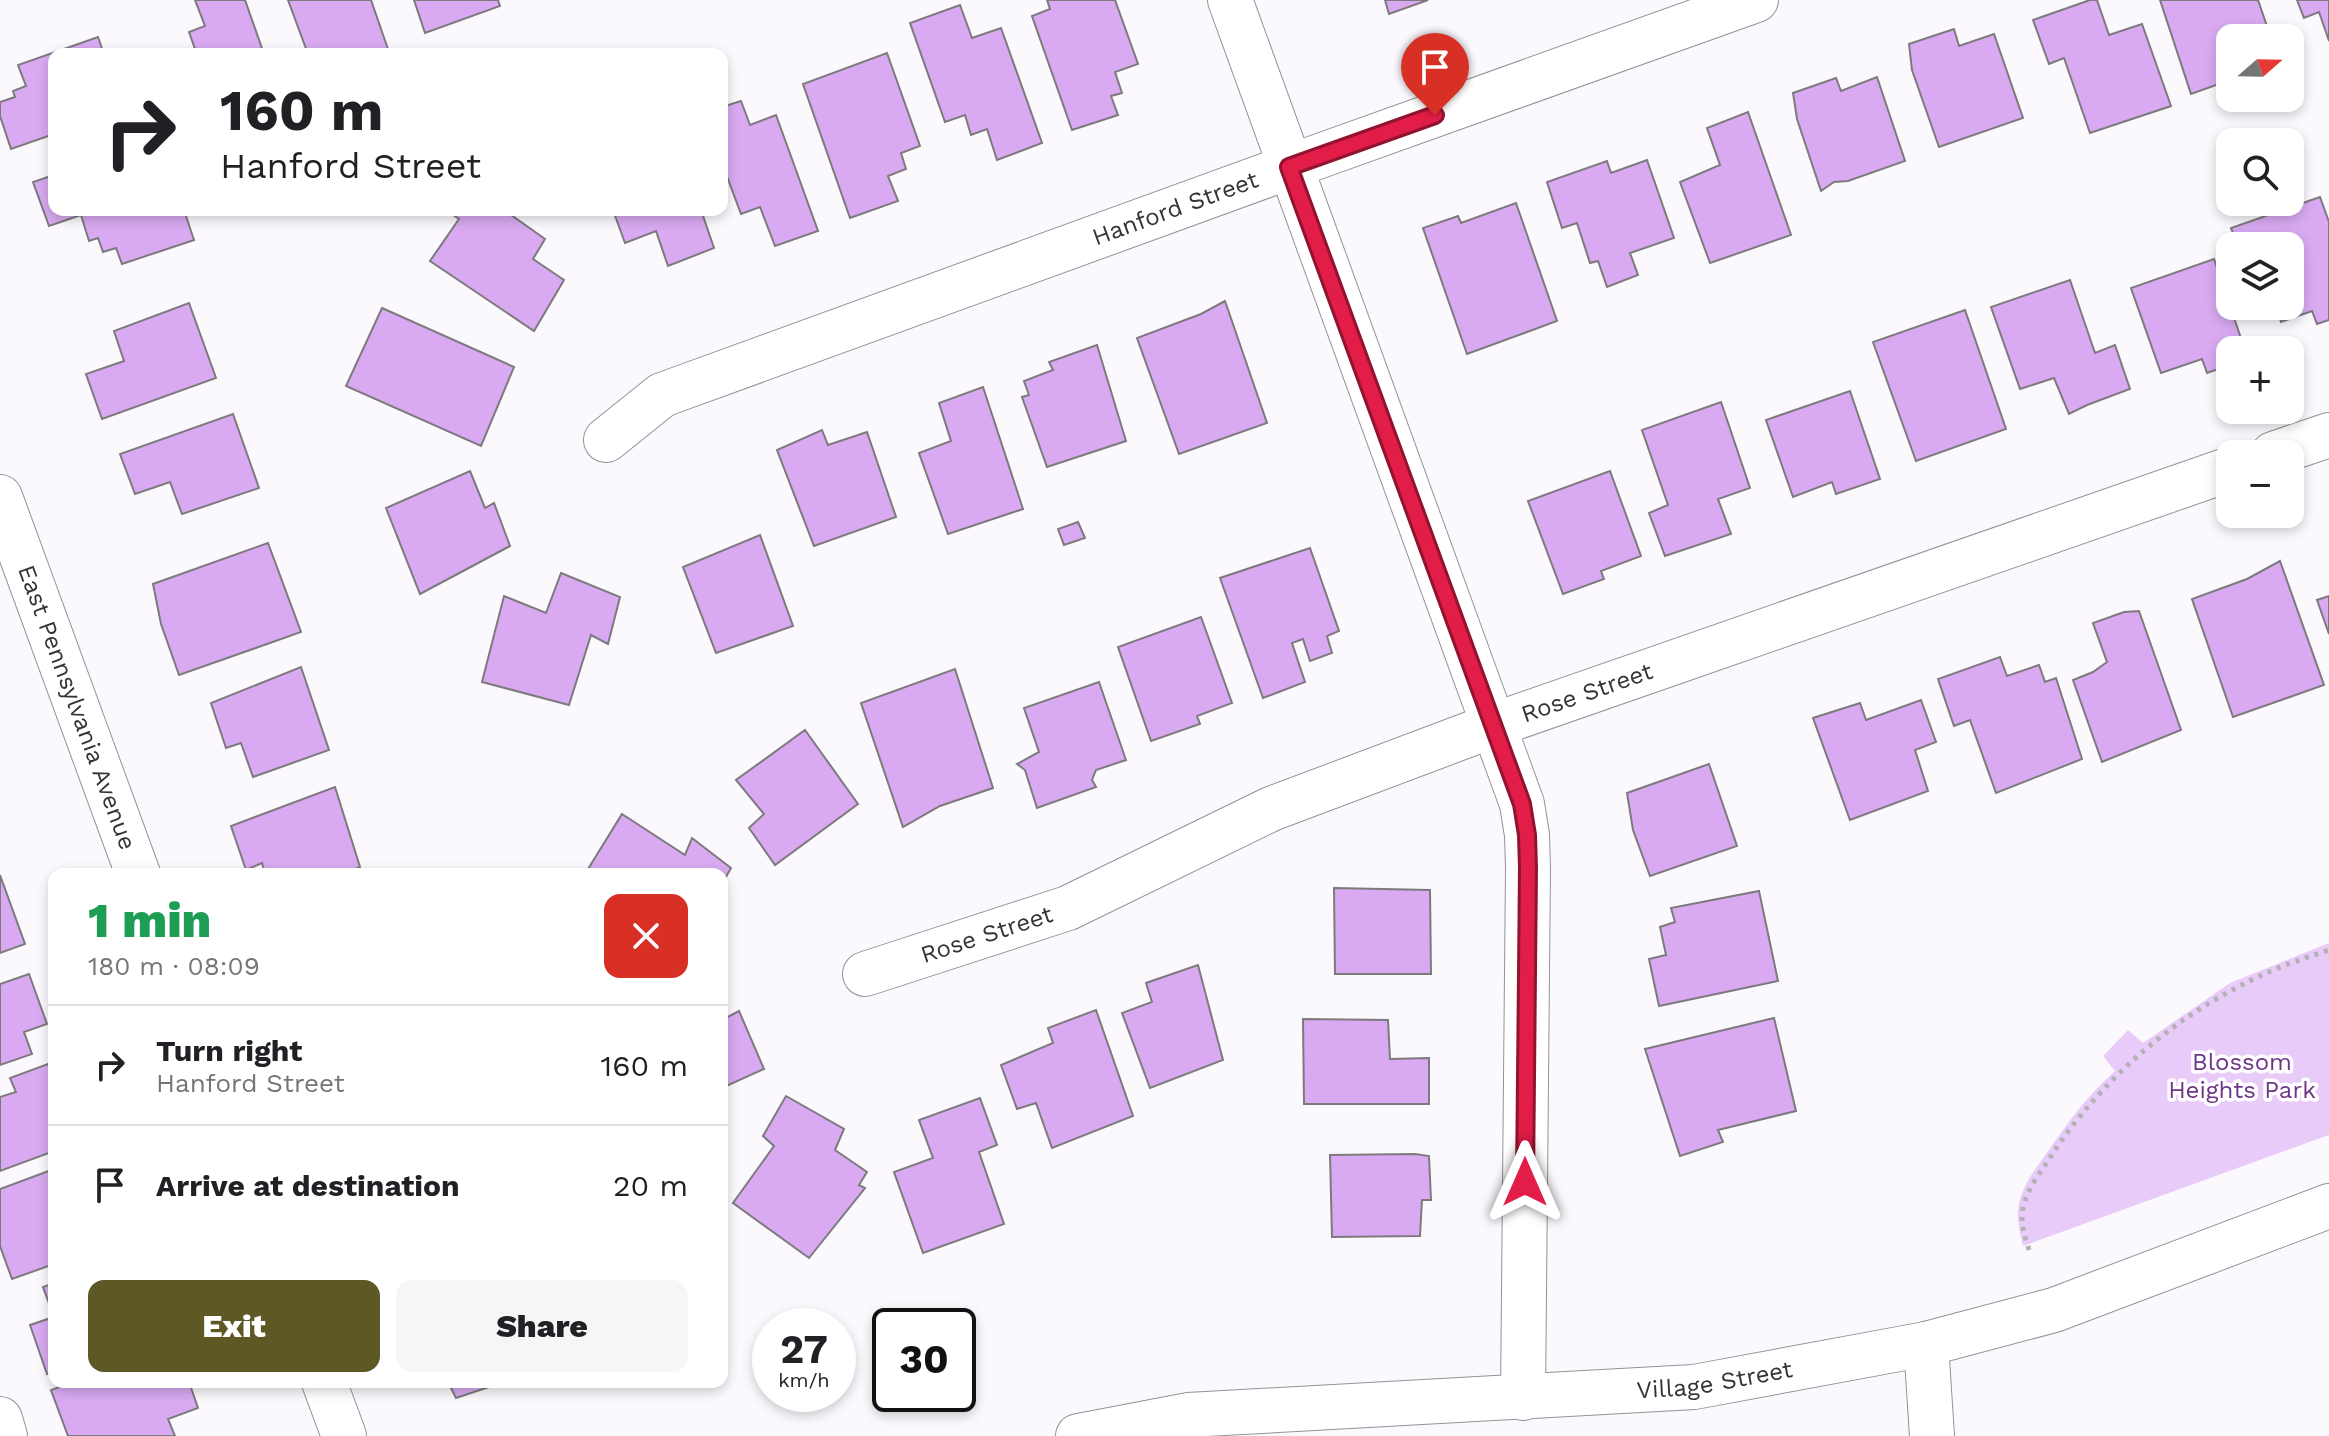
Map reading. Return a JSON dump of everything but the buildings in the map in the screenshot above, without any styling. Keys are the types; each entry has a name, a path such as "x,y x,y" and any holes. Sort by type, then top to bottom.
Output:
{"street":[{"path":"1230,0 1522,804 1527,835 1523,1398"},
{"name":"Hanford Street","path":"606,440 662,395 1756,0"},
{"path":"2304,443 2329,435"},
{"name":"Rose Street","path":"865,974 1068,908 1271,809 1494,725 2216,474"},
{"name":"East Pennsylvania Avenue","path":"0,497 15,586 135,868"},
{"name":"Village Street","path":"1078,1436 1188,1415 1694,1387 1926,1344 2054,1310 2329,1206"},
{"path":"1926,1344 1932,1436"},
{"path":"326,1388 344,1436"},
{"path":"0,1419 5,1436"}],"path":[{"path":"2029,1250 2022,1226 2028,1193 2060,1142 2089,1104 2118,1075 2192,1014 2236,987 2329,950"}],"green space":[{"name":"Blossom Heights Park","path":"2329,943 2329,1135 2023,1246 2018,1209 2026,1185 2078,1110 2115,1071 2103,1056 2128,1030 2143,1043 2230,983"}],"route":[{"path":"1435,115 1289,167 1522,804 1528,868 1525,1182"}]}
